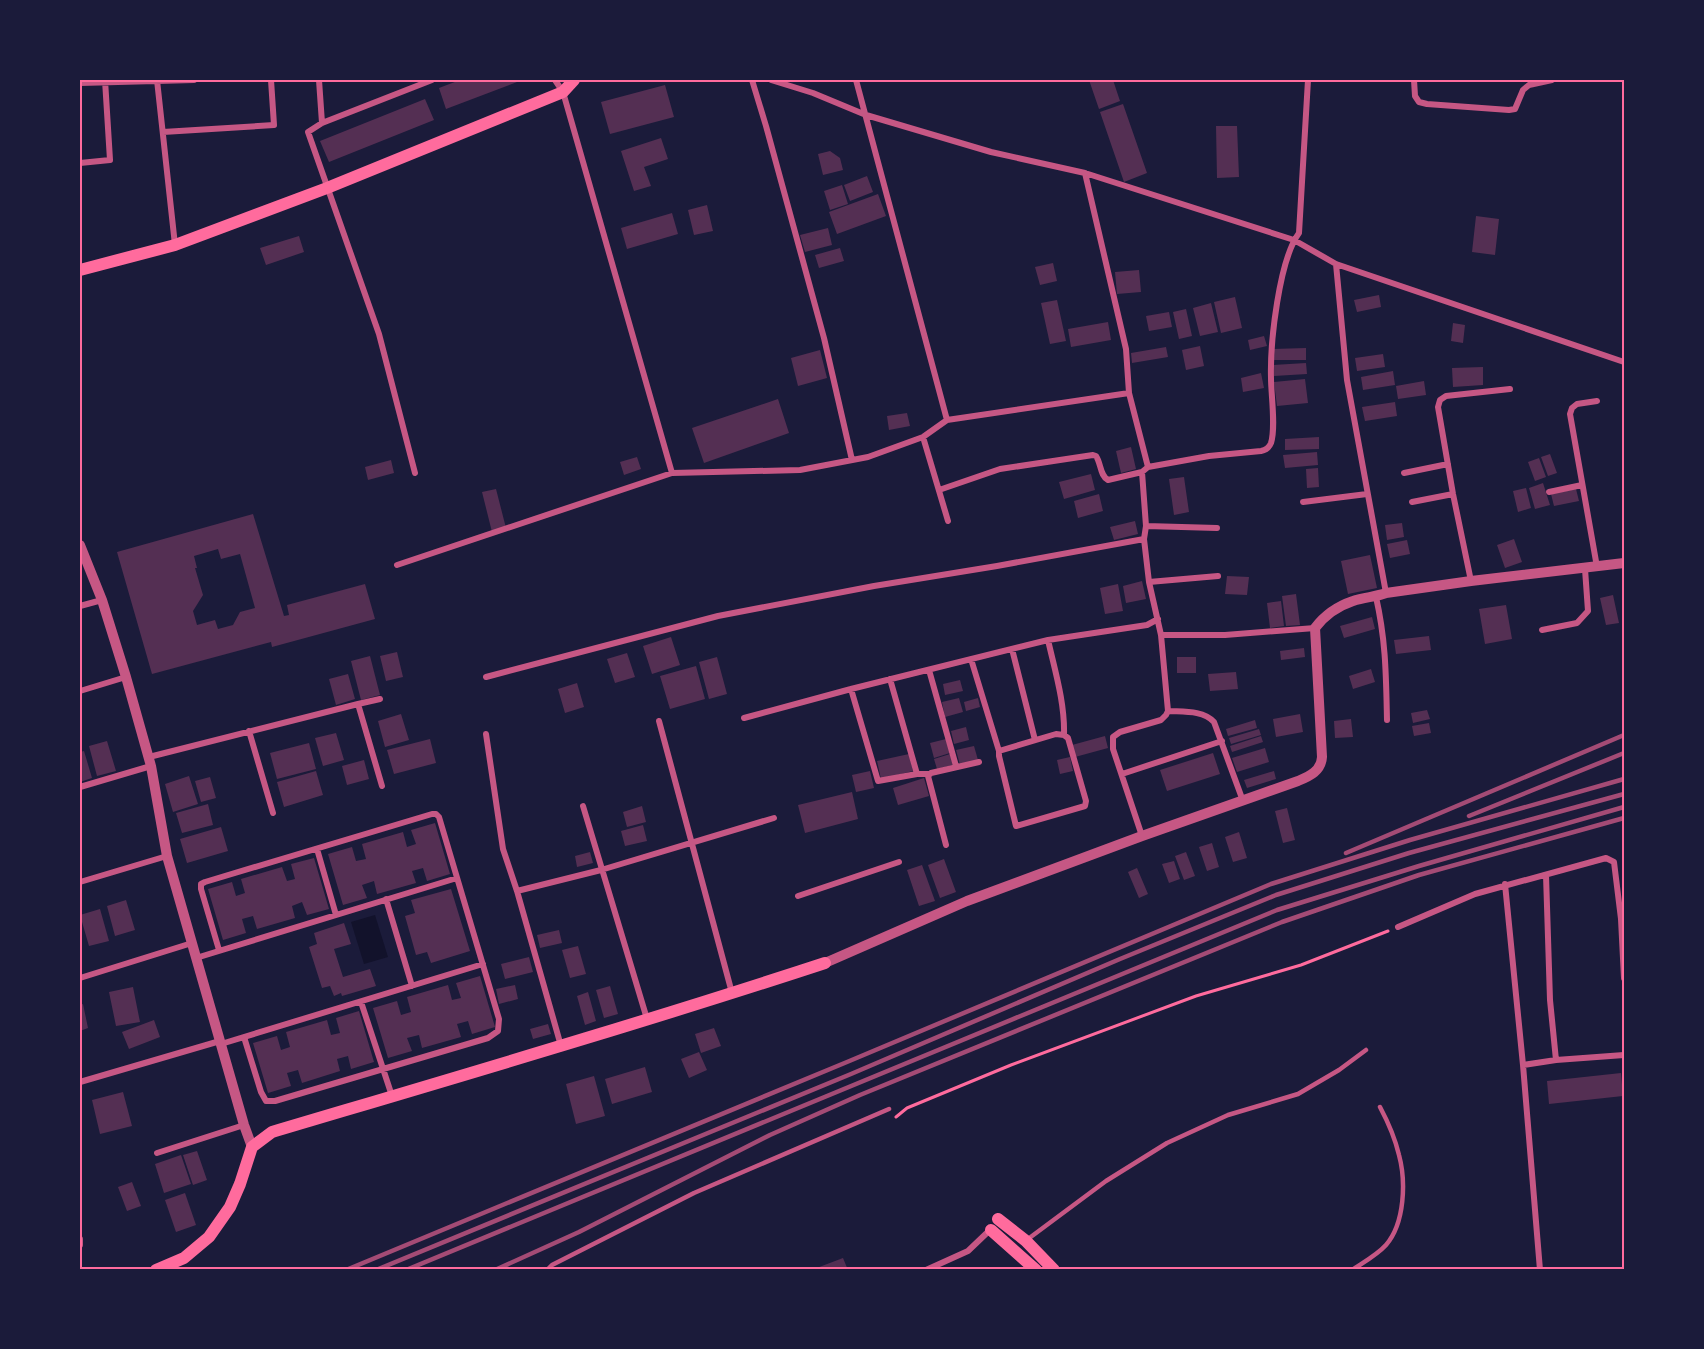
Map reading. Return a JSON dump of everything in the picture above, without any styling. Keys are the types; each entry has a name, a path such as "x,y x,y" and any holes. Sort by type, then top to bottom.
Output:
{"main road":[{"path":"80,270 175,245 327,188 563,92 574,80"},
{"path":"156,1269 184,1258 209,1237 230,1207 252,1147 272,1132 647,1020 825,963"},
{"path":"998,1219 1026,1241 1054,1269"},
{"path":"991,1230 1036,1269"}],"street":[{"path":"80,83 105,80 194,80"},
{"path":"80,163 110,160 105,80"},
{"path":"158,80 175,245"},
{"path":"163,132 274,125 272,80"},
{"path":"319,80 322,123"},
{"path":"415,473 378,334 308,132 322,123 432,80"},
{"path":"555,80 563,92 672,473"},
{"path":"752,80 824,338 852,460"},
{"path":"771,80 813,93 866,115 990,152 1085,173 1294,240 1336,264 1624,362"},
{"path":"856,80 947,420"},
{"path":"939,490 1000,469 1093,455 1098,459 1104,476 1108,480 1145,469 1209,456 1267,450 1272,432 1270,363 1279,290 1294,240 1299,233 1308,80"},
{"path":"1414,80 1415,96 1419,102 1509,110 1515,109 1523,90 1529,85 1552,80"},
{"path":"1085,173 1126,350 1129,393 1145,469 1146,526 1144,539 1149,582 1161,635 1168,711 1161,720 1120,732 1113,737 1113,748 1143,836"},
{"path":"1336,264 1347,380 1367,494 1381,595 1386,660 1387,720"},
{"path":"1471,581 1438,407 1440,400 1446,396 1510,389"},
{"path":"397,565 672,473 800,470 868,457 923,437 947,420 1129,393"},
{"path":"1542,630 1577,623 1588,610 1591,568 1582,485 1570,414 1572,408 1577,404 1597,401"},
{"path":"923,437 948,521"},
{"path":"1404,473 1448,464"},
{"path":"1549,492 1582,485"},
{"path":"1303,502 1367,494"},
{"path":"1412,502 1453,494"},
{"path":"1146,526 1217,528"},
{"path":"486,677 718,616 1144,539"},
{"path":"80,545 102,600 126,677 150,762 167,856 252,1147"},
{"path":"825,963 967,902 1143,836 1298,782 1316,772 1321,765 1315,628 1323,618 1344,605 1355,600 1381,595 1471,581 1624,563"},
{"path":"1149,582 1218,576"},
{"path":"80,606 102,600"},
{"path":"744,718 1048,640 1147,625 1158,619"},
{"path":"1161,635 1225,635 1315,628"},
{"path":"1048,640 1060,690 1064,735"},
{"path":"1012,649 1035,740"},
{"path":"971,659 999,751 1016,826 1086,806 1068,738 1064,735 1056,734 999,751"},
{"path":"929,670 956,766"},
{"path":"80,691 126,677"},
{"path":"891,679 916,774"},
{"path":"851,689 878,780 930,774 979,762"},
{"path":"80,788 150,762 249,731 380,699"},
{"path":"358,704 382,786"},
{"path":"1168,711 1202,714 1214,722 1243,801"},
{"path":"659,721 732,993"},
{"path":"249,731 273,813"},
{"path":"486,734 503,849 561,1046"},
{"path":"1122,774 1222,741"},
{"path":"930,774 928,778 946,845"},
{"path":"583,806 647,1020"},
{"path":"219,950 201,889 201,885 205,882 436,814 439,817 499,1020 498,1031 488,1038 275,1101 266,1101 261,1092 244,1037"},
{"path":"517,891 601,870 774,818"},
{"path":"317,849 336,915"},
{"path":"80,882 167,856"},
{"path":"1398,927 1475,894 1505,884 1606,858 1614,862 1621,919 1624,978"},
{"path":"798,896 899,862"},
{"path":"1546,874 1550,1000 1556,1060"},
{"path":"196,958 457,878"},
{"path":"1505,884 1540,1269"},
{"path":"386,899 412,986"},
{"path":"80,978 192,943"},
{"path":"80,1082 244,1037 483,964"},
{"path":"361,1002 392,1096"},
{"path":"1523,1065 1624,1055"},
{"path":"157,1153 244,1125"},
{"path":"926,1269 968,1251 991,1230 998,1219"},
{"path":"80,1239 80,1245"}],"lane":[{"path":"1026,1241 1106,1181 1167,1143 1228,1115 1298,1094 1339,1070 1366,1050"},
{"path":"1352,1269 1378,1253 1388,1243 1397,1226 1402,1207 1400,1155 1380,1107"},
{"path":"547,1269 694,1193 889,1109"}],"path":[{"path":"895,1118 907,1108 1022,1061 1196,996 1301,965 1398,927"}],"shaded area":[{"path":"375,915 388,957 364,964 351,922"}],"building":[{"path":"460,80 475,80 476,82 478,80 516,80 517,82 446,109 439,88"},
{"path":"1089,80 1113,80 1120,101 1099,109"},
{"path":"665,85 674,117 610,134 601,102"},
{"path":"425,99 434,120 329,162 320,141"},
{"path":"1123,104 1147,173 1124,182 1100,112"},
{"path":"1216,126 1237,126 1239,177 1217,178"},
{"path":"661,138 668,159 644,167 651,186 634,191 621,151"},
{"path":"830,151 840,158 843,170 823,175 818,154"},
{"path":"867,176 873,192 850,201 844,185"},
{"path":"842,185 848,204 830,210 824,191"},
{"path":"878,194 886,216 837,234 829,212"},
{"path":"707,205 713,231 694,235 688,210"},
{"path":"672,213 678,234 627,249 621,228"},
{"path":"1476,216 1499,219 1495,255 1472,252"},
{"path":"828,228 832,245 805,252 800,235"},
{"path":"299,236 304,252 266,265 260,248"},
{"path":"840,248 844,261 819,268 815,255"},
{"path":"1053,263 1057,281 1040,285 1035,267"},
{"path":"1139,270 1141,292 1117,294 1115,272"},
{"path":"1379,295 1381,307 1357,312 1354,300"},
{"path":"1235,297 1242,328 1221,333 1214,302"},
{"path":"1057,300 1066,341 1050,344 1041,303"},
{"path":"1211,303 1218,332 1200,336 1193,308"},
{"path":"1186,309 1192,336 1179,339 1173,312"},
{"path":"1169,312 1172,327 1149,331 1146,316"},
{"path":"1108,322 1111,340 1071,347 1068,329"},
{"path":"1453,323 1465,325 1463,343 1451,341"},
{"path":"1264,336 1267,346 1250,350 1248,340"},
{"path":"1200,346 1204,366 1186,370 1182,350"},
{"path":"1166,347 1168,357 1132,363 1131,353"},
{"path":"1306,348 1306,360 1273,360 1273,349"},
{"path":"820,350 827,378 798,386 791,358"},
{"path":"1383,354 1385,367 1357,371 1355,358"},
{"path":"1306,363 1307,374 1274,376 1273,365"},
{"path":"1483,367 1483,385 1453,387 1452,368"},
{"path":"1393,371 1395,385 1363,390 1361,377"},
{"path":"1261,373 1264,388 1243,392 1241,378"},
{"path":"1305,379 1308,403 1277,406 1274,382"},
{"path":"1424,381 1426,395 1398,399 1396,386"},
{"path":"778,399 789,433 704,463 692,428"},
{"path":"1395,402 1397,416 1365,421 1362,407"},
{"path":"907,413 910,426 889,430 887,416"},
{"path":"1319,437 1319,449 1285,450 1285,439"},
{"path":"1131,447 1136,469 1121,473 1116,451"},
{"path":"1317,452 1318,465 1285,468 1283,455"},
{"path":"1550,454 1557,473 1548,476 1541,457"},
{"path":"637,457 641,469 624,475 620,462"},
{"path":"1539,458 1546,477 1535,481 1528,462"},
{"path":"391,460 394,473 368,480 365,467"},
{"path":"1318,468 1319,487 1307,488 1306,469"},
{"path":"1091,474 1095,490 1064,499 1059,482"},
{"path":"1184,477 1189,512 1174,515 1169,479"},
{"path":"1543,483 1550,505 1535,509 1529,488"},
{"path":"1526,488 1531,508 1518,512 1513,491"},
{"path":"496,489 506,528 492,532 482,492"},
{"path":"1576,489 1579,501 1554,506 1551,494"},
{"path":"1099,494 1103,511 1078,518 1074,501"},
{"path":"253,514 284,616 289,615 287,605 365,584 375,619 272,647 271,642 152,674 117,552","holes":["218,549 221,559 240,554 255,608 240,612 233,625 218,629 215,620 197,625 193,611 203,595 194,556"]},
{"path":"1135,521 1138,534 1114,540 1110,527"},
{"path":"1402,523 1404,537 1387,540 1385,525"},
{"path":"1514,539 1522,562 1505,568 1497,545"},
{"path":"1407,540 1410,554 1390,558 1387,544"},
{"path":"1370,555 1377,588 1348,594 1341,561"},
{"path":"1227,576 1249,577 1247,595 1225,594"},
{"path":"1142,581 1146,599 1126,603 1123,586"},
{"path":"1118,584 1123,611 1105,614 1100,588"},
{"path":"1296,594 1300,625 1286,626 1282,596"},
{"path":"1613,595 1619,623 1606,625 1600,598"},
{"path":"1281,601 1284,626 1270,628 1267,603"},
{"path":"1506,605 1512,639 1485,644 1479,609"},
{"path":"1372,617 1375,629 1344,638 1340,626"},
{"path":"1429,636 1431,650 1396,654 1394,640"},
{"path":"671,637 680,665 652,674 643,646"},
{"path":"1304,648 1305,657 1281,660 1280,651"},
{"path":"397,652 403,677 386,681 380,656"},
{"path":"627,653 635,677 615,683 607,659"},
{"path":"370,656 380,695 361,700 351,661"},
{"path":"717,657 727,694 709,699 699,662"},
{"path":"1177,657 1196,657 1196,673 1177,673"},
{"path":"696,666 705,699 670,709 660,676"},
{"path":"1371,669 1375,682 1353,689 1349,676"},
{"path":"1236,672 1238,689 1210,691 1208,674"},
{"path":"348,674 355,699 336,705 329,679"},
{"path":"960,680 963,691 945,695 943,684"},
{"path":"577,683 584,707 565,713 558,689"},
{"path":"959,698 963,712 945,717 942,702"},
{"path":"978,698 980,707 966,711 964,702"},
{"path":"1427,710 1430,719 1413,723 1411,713"},
{"path":"401,714 409,740 385,747 378,721"},
{"path":"1300,714 1303,732 1276,737 1273,719"},
{"path":"1351,719 1353,737 1335,738 1334,721"},
{"path":"1255,720 1257,728 1228,736 1226,729"},
{"path":"1429,723 1431,733 1414,736 1412,726"},
{"path":"966,727 969,740 954,744 951,731"},
{"path":"1259,729 1261,735 1231,744 1229,738"},
{"path":"336,733 344,760 323,766 315,738"},
{"path":"1105,736 1108,748 1075,757 1072,745"},
{"path":"1261,736 1263,742 1232,752 1230,746"},
{"path":"430,739 436,763 394,774 387,750"},
{"path":"946,739 950,753 934,758 930,743"},
{"path":"107,741 116,771 97,776 89,746"},
{"path":"309,743 316,769 277,779 270,753"},
{"path":"974,746 978,760 960,765 956,750"},
{"path":"1265,748 1269,762 1237,772 1232,758"},
{"path":"84,751 92,778 80,782 80,752"},
{"path":"1213,753 1220,774 1167,791 1160,770"},
{"path":"909,754 913,771 881,779 877,761"},
{"path":"950,754 953,765 937,769 934,759"},
{"path":"1070,757 1073,771 1060,774 1057,760"},
{"path":"364,760 369,779 347,785 342,766"},
{"path":"316,771 323,795 284,807 277,782"},
{"path":"870,771 874,788 856,792 852,775"},
{"path":"1274,771 1276,779 1247,788 1244,780"},
{"path":"189,776 198,804 173,812 165,784"},
{"path":"210,777 216,798 201,802 195,781"},
{"path":"924,778 929,796 898,805 893,788"},
{"path":"852,792 858,819 805,833 798,805"},
{"path":"208,804 213,825 182,833 176,813"},
{"path":"642,806 646,822 627,827 623,812"},
{"path":"1287,808 1295,840 1283,843 1275,811"},
{"path":"435,823 450,874 427,881 423,868 412,871 416,883 377,894 374,881 362,885 367,898 343,905 328,854 352,847 356,861 366,859 362,844 403,832 407,847 416,844 411,830"},
{"path":"643,825 647,841 625,846 621,831"},
{"path":"221,827 228,851 187,863 180,839"},
{"path":"1239,832 1247,858 1233,862 1225,837"},
{"path":"1212,843 1219,867 1207,871 1199,847"},
{"path":"590,852 593,863 577,867 575,856"},
{"path":"1186,852 1195,876 1184,880 1175,856"},
{"path":"314,858 329,909 307,915 302,902 292,906 295,918 257,929 253,916 242,919 246,933 223,940 208,889 232,882 236,896 245,893 241,879 282,867 287,881 295,879 291,864"},
{"path":"944,859 956,892 940,898 928,865"},
{"path":"1174,861 1180,879 1169,883 1162,864"},
{"path":"922,865 935,901 919,906 907,870"},
{"path":"1137,868 1148,894 1139,898 1128,872"},
{"path":"451,889 470,951 431,963 427,952 416,955 405,916 415,913 411,900"},
{"path":"126,900 135,930 115,936 107,906"},
{"path":"100,909 109,941 89,946 80,915"},
{"path":"344,923 351,944 334,949 343,977 370,969 376,986 342,996 341,993 334,996 330,986 322,988 309,947 317,944 314,933"},
{"path":"559,930 562,943 540,948 537,935"},
{"path":"578,946 586,974 570,978 562,950"},
{"path":"529,957 533,972 505,979 501,964"},
{"path":"480,976 495,1027 472,1034 468,1021 457,1024 461,1037 422,1048 419,1035 407,1038 412,1051 388,1058 373,1008 397,1001 401,1015 411,1012 407,997 448,985 452,1000 461,998 456,983"},
{"path":"515,985 518,999 499,1004 496,989"},
{"path":"610,986 618,1014 604,1018 596,990"},
{"path":"133,987 140,1022 116,1026 109,992"},
{"path":"588,992 596,1021 585,1025 577,996"},
{"path":"83,1004 88,1028 80,1031 80,1005"},
{"path":"359,1011 374,1062 351,1069 348,1056 337,1059 340,1071 302,1083 298,1070 287,1073 291,1086 268,1093 253,1043 277,1036 281,1050 290,1047 286,1032 327,1020 331,1035 340,1033 336,1018"},
{"path":"154,1020 160,1037 129,1049 122,1032"},
{"path":"548,1024 551,1034 533,1039 530,1029"},
{"path":"714,1028 721,1046 701,1053 695,1034"},
{"path":"699,1052 707,1070 689,1078 681,1059"},
{"path":"645,1067 652,1092 612,1104 605,1079"},
{"path":"1621,1073 1623,1096 1549,1104 1547,1081"},
{"path":"594,1076 605,1116 576,1124 566,1084"},
{"path":"123,1092 132,1126 100,1134 92,1100"},
{"path":"197,1151 207,1180 193,1185 183,1155"},
{"path":"181,1155 191,1184 164,1193 155,1164"},
{"path":"132,1182 141,1206 127,1211 118,1187"},
{"path":"185,1193 196,1225 176,1232 165,1200"},
{"path":"843,1258 848,1270 814,1270 814,1269"}],"railway":[{"path":"1346,853 1624,735"},
{"path":"1469,816 1624,753"},
{"path":"346,1270 1271,884 1410,840 1624,779"},
{"path":"376,1270 1276,895 1409,853 1624,794"},
{"path":"406,1270 1277,910 1624,807"},
{"path":"495,1270 579,1232 770,1135 860,1095 1282,922 1419,875 1624,818"}]}
